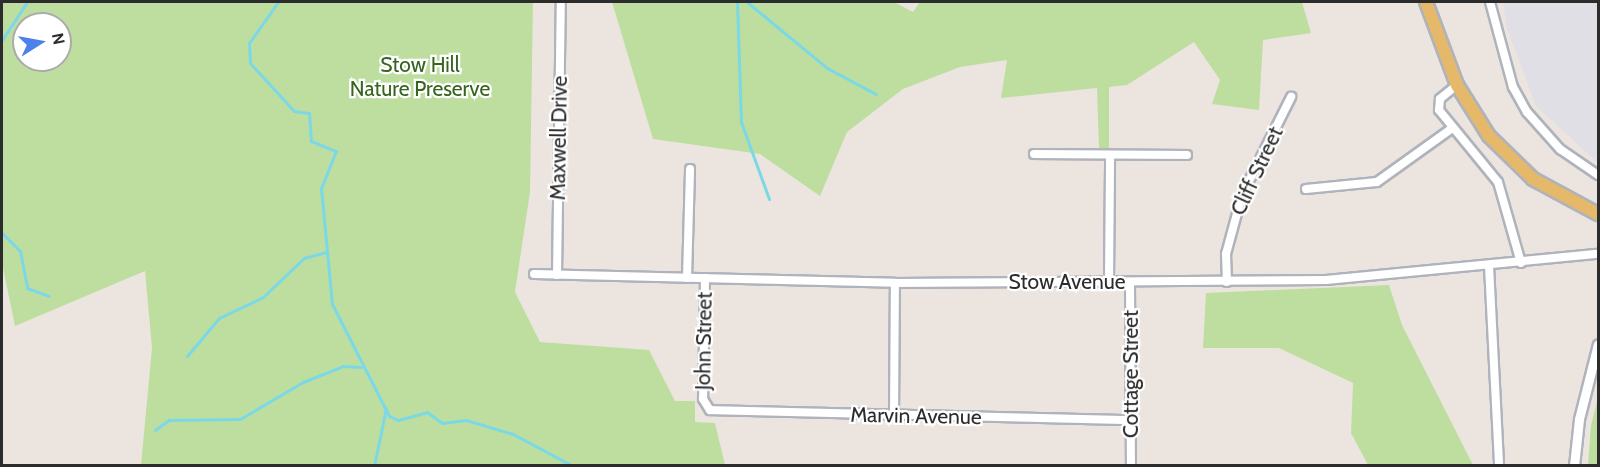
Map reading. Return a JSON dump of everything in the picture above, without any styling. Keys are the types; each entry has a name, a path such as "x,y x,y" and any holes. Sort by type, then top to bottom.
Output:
{"main road":[{"path":"1426,2 1457,86 1489,136 1517,165 1550,190 1599,214"}],"street":[{"name":"Maxwell Drive","path":"557,275 561,2"},
{"path":"1490,2 1513,87 1527,112 1560,149 1599,175"},
{"path":"1457,86 1438,104 1451,129 1498,182 1521,263"},
{"name":"Cliff Street","path":"1227,282 1226,254 1242,195 1291,97"},
{"path":"1306,189 1372,184 1451,129"},
{"path":"1034,154 1187,155"},
{"name":"Cottage Street","path":"1109,282 1110,154"},
{"path":"687,278 690,169"},
{"name":"Stow Avenue","path":"534,274 895,283 1227,282 1326,280 1599,254"},
{"path":"1489,266 1499,465"},
{"name":"John Street","path":"704,404 705,278"},
{"name":"Cottage Street","path":"1130,282 1131,465"},
{"path":"894,416 895,283"},
{"path":"1574,465 1579,419 1599,344"},
{"name":"Marvin Avenue","path":"704,404 715,411 1130,420"}],"shaded area":[{"path":"1503,2 1598,2 1598,163 1536,106 1507,29"}],"green space":[{"name":"Stow Hill Nature Preserve","path":"2,2 533,2 530,192 515,292 540,342 649,350 675,401 695,401 695,422 715,423 725,465 141,465 152,348 145,271 15,326 2,263"},
{"path":"612,2 894,2 913,12 920,2 1302,2 1311,33 1263,40 1259,110 1212,104 1220,80 1194,42 1127,85 1109,87 1109,148 1099,148 1097,88 1001,98 1007,60 960,67 903,89 847,132 820,196 760,154 653,139"},
{"path":"1389,285 1402,325 1473,465 1368,465 1351,433 1353,383 1279,348 1203,348 1206,293"},
{"path":"1598,397 1598,465 1588,465 1591,426"}],"waterway":[{"path":"2,40 27,2"},
{"path":"278,2 249,43 250,63 294,111 309,113 311,141 336,151 321,188 332,304 389,416 398,420 427,412 442,423 466,420 513,434 573,466"},
{"path":"737,2 741,122 769,199"},
{"path":"747,2 827,68 876,94"},
{"path":"2,233 20,251 27,288 49,296"},
{"path":"187,356 219,318 263,297 304,258 326,252"},
{"path":"155,430 169,420 240,419 303,382 343,366 361,367"},
{"path":"374,466 386,408"}]}
